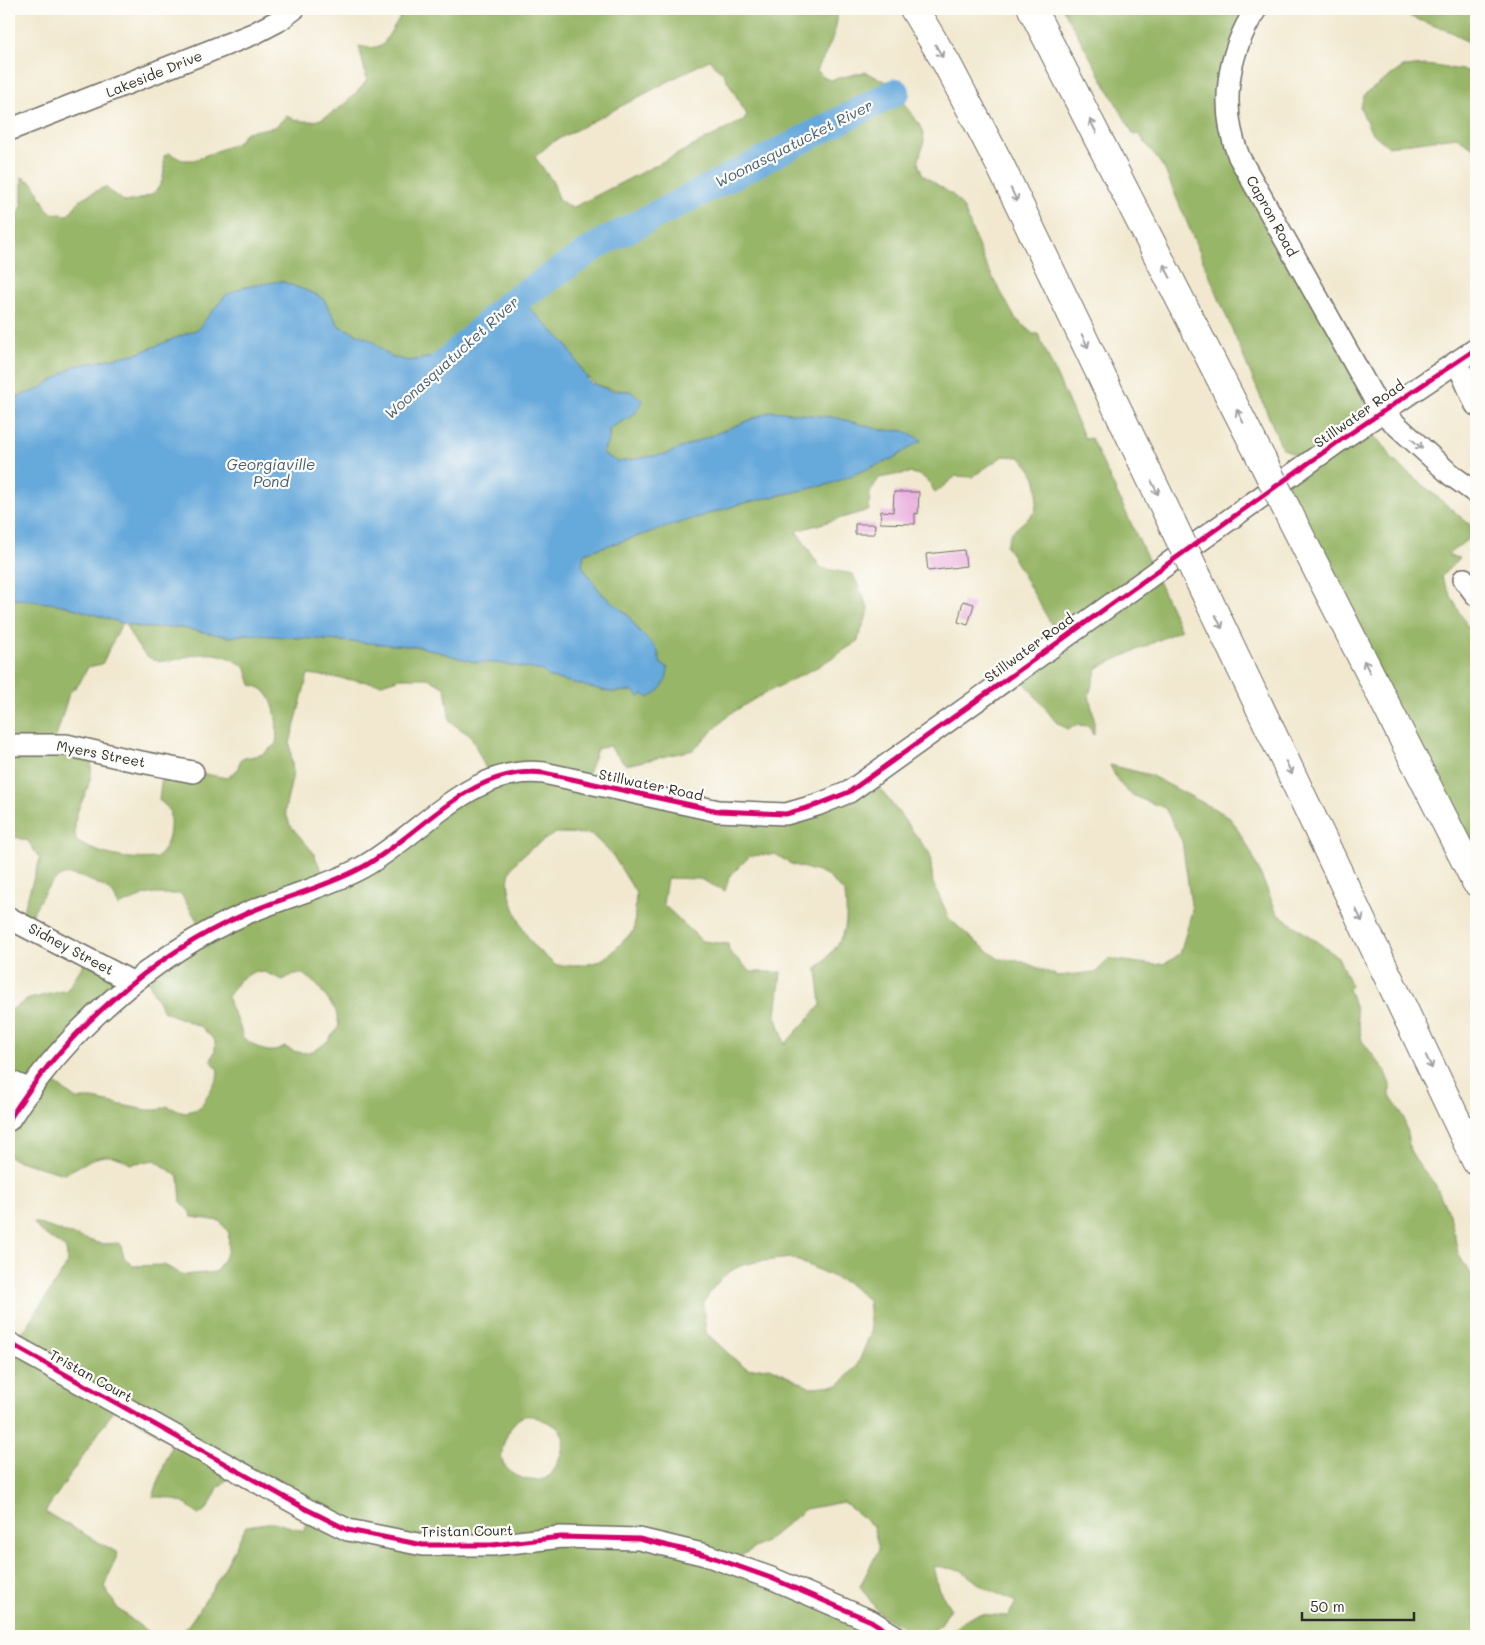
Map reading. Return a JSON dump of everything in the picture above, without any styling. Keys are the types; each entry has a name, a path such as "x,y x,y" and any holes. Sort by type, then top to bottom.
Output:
{"highway":[{"path":"914,9 947,64 1000,165 1476,1161"},
{"path":"1032,9 1476,882"},
{"path":"1383,697 1476,850"}],"street":[{"name":"Lakeside Drive","path":"9,130 253,34 278,21 294,9"},
{"name":"Capron Road","path":"1256,9 1237,46 1231,66 1227,102 1231,137 1239,157 1381,411 1452,475 1476,493"},
{"name":"Stillwater Road","path":"9,1120 31,1090 96,1014 132,982 177,951 220,925 362,868 479,786 510,773 523,771 544,773 718,811 786,814 838,797 868,778 1381,411 1476,349"},
{"path":"1457,362 1476,405"},
{"name":"Myers Street","path":"9,745 66,745 193,772"},
{"name":"Sidney Street","path":"9,918 132,982"},
{"path":"9,1081 31,1090"},
{"name":"Tristan Court","path":"9,1342 304,1508 348,1530 423,1545 492,1545 561,1537 639,1539 706,1555 771,1578 871,1621 895,1636"}],"green space":[{"path":"405,9 837,9 834,33 817,70 822,76 830,80 865,72 892,84 923,130 924,141 918,163 923,175 954,196 964,209 984,261 1015,318 1033,334 1038,334 1085,439 1091,438 1181,630 1097,668 1089,695 1094,718 1094,735 1088,726 1079,725 1067,729 1056,722 1017,673 1059,638 1006,545 1011,533 1035,512 1037,488 1031,470 1020,457 1003,456 972,477 956,476 935,493 925,478 919,475 905,474 879,478 870,493 869,510 796,531 821,568 853,574 869,610 857,642 819,666 756,698 730,714 693,750 626,765 609,746 597,749 586,779 624,791 776,809 873,779 930,854 933,883 949,918 972,939 999,959 1018,960 1058,976 1096,972 1109,959 1155,965 1166,963 1180,954 1192,911 1182,841 1165,808 1138,798 1125,790 1110,765 1150,775 1230,817 1251,852 1277,913 1338,957 1351,986 1348,989 1355,1006 1362,1041 1383,1068 1390,1084 1390,1095 1404,1118 1410,1150 1420,1167 1435,1184 1451,1219 1458,1253 1476,1285 1476,1636 949,1636 969,1618 981,1615 1008,1616 1016,1602 983,1587 961,1570 933,1566 938,1588 950,1608 941,1625 925,1636 916,1636 880,1614 860,1586 879,1549 873,1526 843,1502 805,1509 765,1542 720,1568 810,1603 876,1636 157,1636 181,1635 216,1582 246,1526 274,1522 304,1531 311,1513 236,1471 218,1488 208,1508 198,1515 184,1503 153,1497 172,1443 116,1407 45,1512 118,1553 104,1587 118,1609 153,1636 9,1636 9,1334 24,1331 68,1263 66,1249 40,1231 33,1222 101,1244 120,1243 124,1257 133,1266 164,1265 183,1275 216,1272 228,1251 229,1233 220,1221 192,1217 188,1209 181,1202 179,1177 155,1160 130,1164 113,1156 105,1156 89,1161 64,1174 15,1160 9,1156 9,1011 29,999 67,990 85,962 130,980 46,1076 76,1099 93,1099 146,1110 158,1110 167,1106 184,1113 200,1108 217,1079 218,1070 211,1061 215,1050 215,1041 201,1027 163,1011 148,981 205,934 181,894 148,894 118,906 114,895 107,889 87,879 66,875 61,876 50,885 27,924 20,920 40,859 28,841 9,835 9,598 63,605 122,623 102,664 88,667 79,684 69,693 54,744 92,751 90,779 75,822 76,841 95,850 115,856 157,858 165,847 170,829 169,809 159,800 163,768 167,767 227,778 237,770 241,759 263,754 276,744 277,730 274,707 267,694 261,688 251,685 245,666 224,656 208,654 169,661 158,661 148,656 137,645 126,625 146,628 176,627 231,637 246,634 421,647 474,662 497,663 543,671 549,677 610,692 633,691 661,664 657,649 640,632 626,613 602,594 582,566 584,553 740,504 830,484 904,431 881,430 838,418 772,411 666,454 617,462 602,454 609,440 609,429 635,414 630,391 604,387 589,379 565,343 481,331 461,348 440,356 409,361 391,357 371,340 339,326 324,300 317,295 281,281 226,295 198,329 139,353 75,366 39,389 18,397 9,397 9,228 22,206 22,177 33,183 51,213 68,215 82,198 105,187 125,202 136,200 157,190 163,176 164,156 169,153 182,160 194,160 237,143 246,132 275,127 286,116 310,121 318,120 331,114 367,80 359,46 369,48 382,46","holes":["709,60 723,73 747,115 744,120 572,208 559,200 553,182 535,157 551,143","308,674 382,684 400,678 428,678 445,688 450,722 471,736 490,778 327,883 313,852 290,825 285,810 293,774 290,743","556,833 591,834 612,854 636,893 634,930 608,956 593,963 583,965 555,965 535,947 525,933 512,903 508,884 509,876 511,869 521,857","775,854 791,864 825,874 845,893 846,918 843,935 839,943 817,969 821,1005 785,1044 776,1015 781,972 751,972 729,951 728,944 702,941 663,904 667,878 700,879 725,891 729,877 750,856","255,971 264,972 283,980 294,974 303,974 318,986 336,1011 339,1026 334,1034 316,1050 302,1053 285,1047 273,1051 262,1050 242,1037 228,997 239,980","792,1258 849,1284 868,1300 871,1332 857,1366 839,1385 811,1387 770,1367 749,1369 740,1364 706,1333 703,1304 712,1290 730,1271 740,1266 762,1261","533,1416 554,1425 559,1429 564,1440 556,1467 544,1479 525,1479 512,1473 503,1463 502,1452 506,1437 518,1419"]},
{"path":"1063,9 1259,9 1245,35 1230,119 1371,413 1367,429 1386,448 1392,459 1475,529 1476,533 1448,556 1460,558 1441,577 1476,643 1476,848 1422,762 1279,491 1309,461 1282,448 1164,168 1139,134 1134,135"},
{"path":"1403,9 1476,9 1476,47 1451,32 1403,14"},
{"path":"1426,65 1476,72 1476,149 1456,137 1388,146 1371,132 1360,107 1365,94 1403,67"}],"water":[{"name":"Georgiaville Pond","path":"281,281 317,295 324,300 339,326 371,340 391,357 409,361 440,356 461,348 481,331 506,301 525,304 565,343 590,383 612,391 630,391 643,400 635,414 609,429 609,440 602,453 617,462 666,454 772,411 838,418 881,430 904,431 922,440 892,459 830,484 740,504 584,553 582,566 602,594 626,613 640,632 657,649 661,664 668,668 663,686 649,698 643,694 639,697 633,691 610,692 549,677 543,671 497,663 474,662 421,647 246,634 231,637 176,627 146,628 122,623 63,605 9,598 9,397 18,397 39,389 75,366 139,353 198,329 226,295 244,287"}],"building":[{"path":"894,492 919,492 918,514 915,513 915,524 880,523 881,511 893,512"},
{"path":"855,524 875,524 874,534 855,534"},
{"path":"964,550 966,566 928,571 926,554"},
{"path":"963,601 974,604 968,625 958,622"}],"waterway":[{"name":"Woonasquatucket River","path":"434,373 506,306 603,242 896,92"}],"cycle path":[{"path":"9,1120 55,1057 83,1028 112,1000 176,951 210,931 245,914 333,881 361,868 383,854 447,805 493,780 518,773 544,773 718,811 786,814 817,805 849,792 1342,439 1476,349"},
{"path":"9,1343 304,1508 348,1530 423,1545 492,1545 561,1537 639,1539 706,1555 771,1578 871,1621 895,1636"}]}
